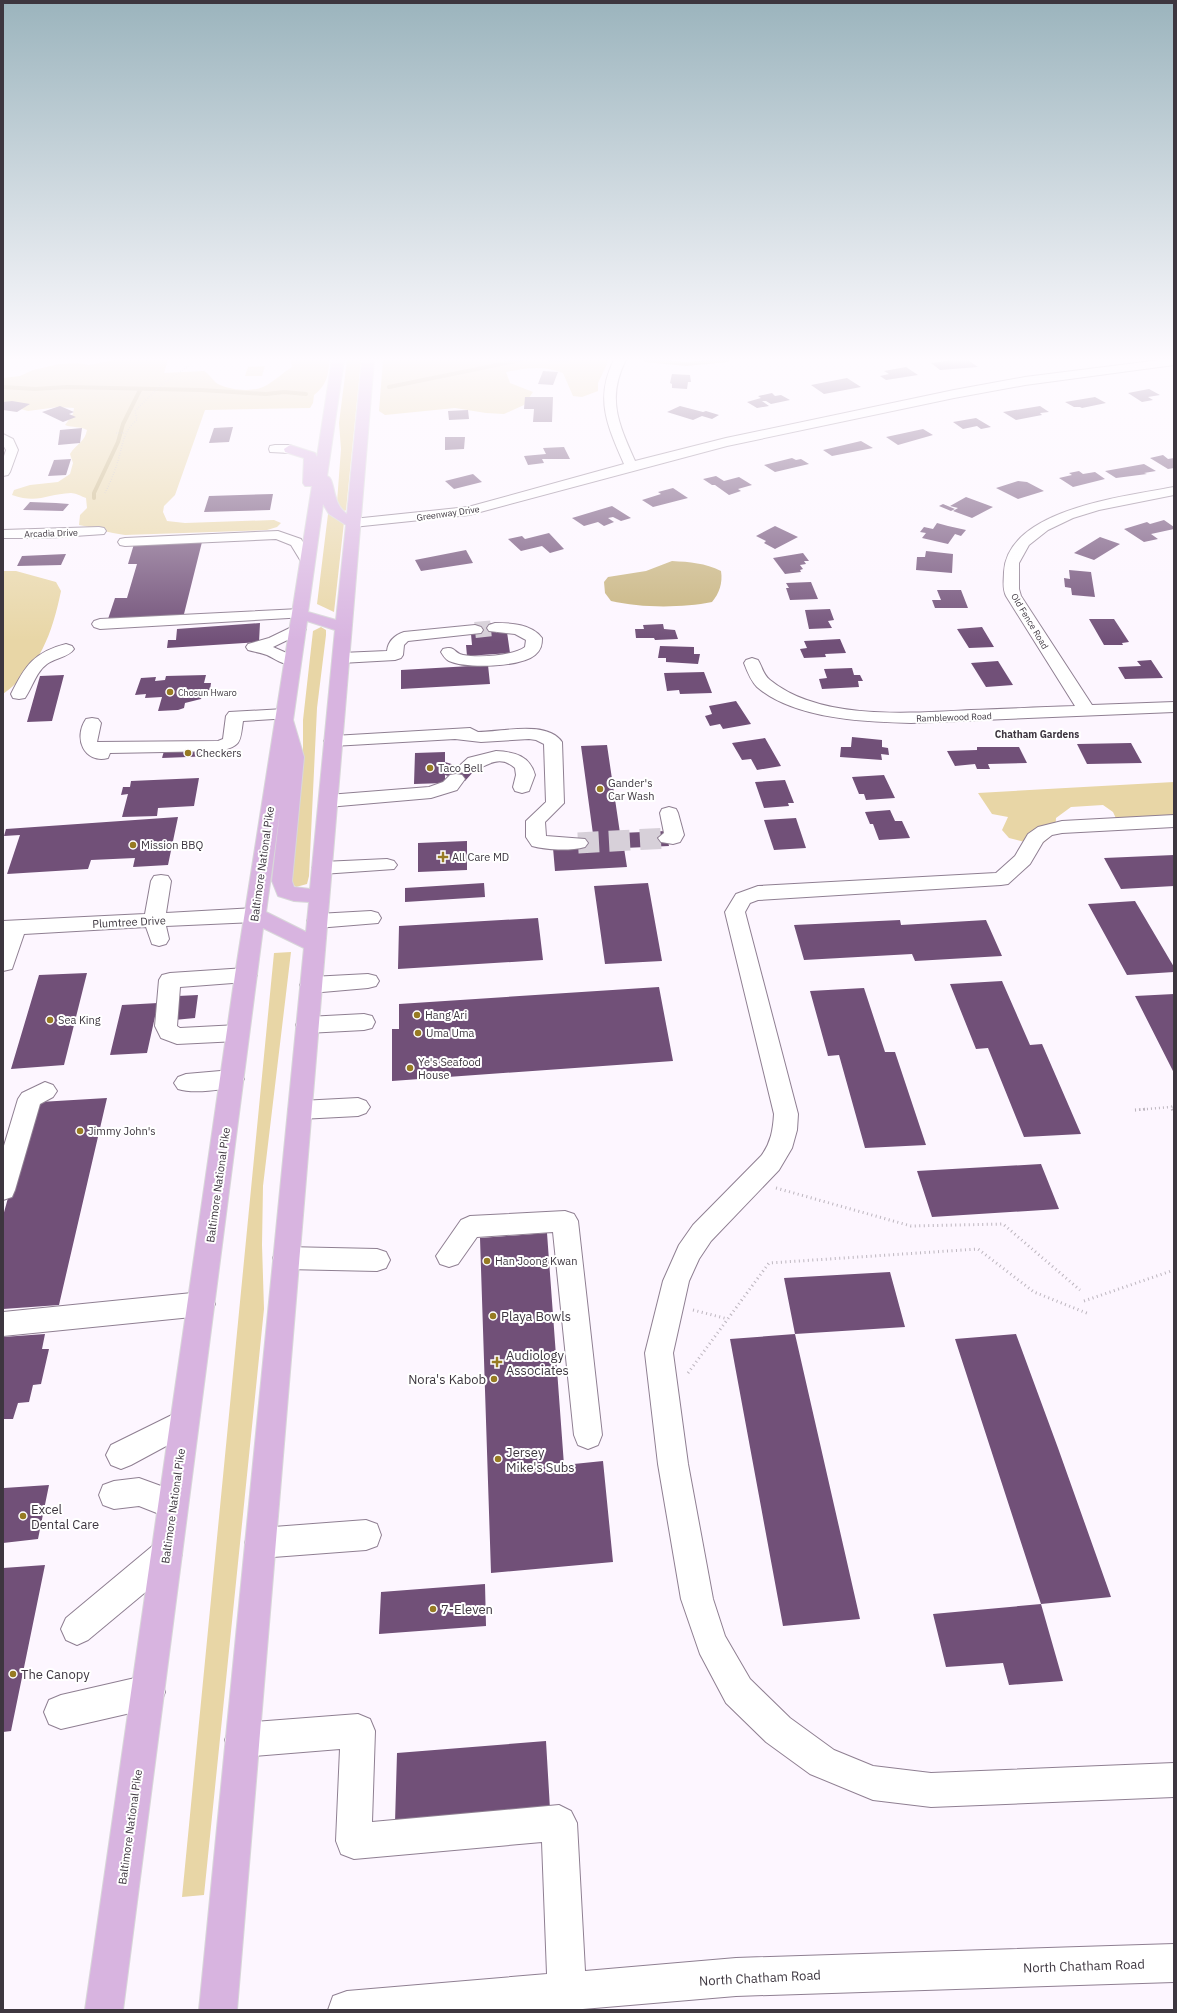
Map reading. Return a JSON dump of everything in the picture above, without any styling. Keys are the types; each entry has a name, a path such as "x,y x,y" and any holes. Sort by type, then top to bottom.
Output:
{"main road":[{"path":"304,454 310,456 312,462 308,494 315,521"},
{"name":"Baltimore National Pike","path":"104,2010 167,1554 172,1504 202,1304 246,975 307,560 315,521 324,454"},
{"path":"218,2010 360,454"},
{"path":"323,462 328,504 334,512 354,523"},
{"path":"299,621 344,628"},
{"path":"284,714 295,757 282,881 285,891 293,895 319,895"},
{"path":"255,916 315,945"}],"street":[{"path":"3,472 11,454"},
{"path":"626,454 631,466"},
{"name":"Greenway Drive","path":"354,523 469,511 680,454"},
{"name":"Old Fence Road","path":"1087,711 1020,608 1011,590 1010,570 1013,556 1025,540 1038,529 1072,513 1174,491"},
{"name":"Arcadia Drive","path":"3,534 44,534 99,531"},
{"path":"125,542 278,535 296,542 307,560"},
{"path":"100,624 299,621"},
{"path":"292,661 271,651 254,647 274,641 299,621"},
{"path":"449,652 455,658 467,660 513,658 529,653 534,646 534,638 528,633 513,628 495,628"},
{"path":"341,658 395,655 395,647 398,641 404,636 474,630"},
{"path":"18,694 31,670 45,656 66,649"},
{"name":"Ramblewood Road","path":"752,663 764,684 778,693 799,702 849,714 911,718 1174,707"},
{"path":"92,723 88,740 90,747 104,756 139,762 222,759 230,755 235,716 284,714"},
{"path":"333,741 456,734 514,728"},
{"path":"456,734 482,737 535,734 548,737 553,742 555,803 549,811 535,821 536,837 539,842 549,844 578,843"},
{"path":"328,800 431,792 450,786 472,762 488,756 513,758 521,764 525,772 526,780 522,787"},
{"path":"668,838 673,838 674,835 669,813"},
{"path":"1174,821 1062,827 1045,831 1035,838 1023,860 1000,878 758,893 746,895 738,901 735,912 786,1114 785,1130 780,1148 770,1163 702,1234 688,1253 676,1281 659,1352 673,1464 697,1598 711,1643 738,1691 778,1730 822,1762 873,1783 923,1789 1174,1780"},
{"path":"322,868 387,865"},
{"path":"157,930 161,881"},
{"name":"Plumtree Drive","path":"9,927 157,930 255,916"},
{"path":"317,921 371,918"},
{"path":"4,964 9,927"},
{"path":"238,1033 176,1036 169,1032 166,1026 170,980 246,975"},
{"path":"311,985 368,981"},
{"path":"307,1025 364,1022"},
{"path":"186,1083 232,1079"},
{"path":"3,1190 30,1099 45,1092"},
{"path":"300,1110 358,1107"},
{"path":"449,1256 470,1227 565,1221 588,1436"},
{"path":"286,1258 377,1260"},
{"path":"3,1324 202,1304"},
{"path":"121,1455 184,1422"},
{"path":"114,1496 139,1492 172,1504"},
{"path":"260,1544 366,1535"},
{"path":"77,1629 167,1554"},
{"path":"61,1712 148,1692"},
{"path":"242,1740 358,1731 354,1841 559,1823 567,1990"},
{"name":"North Chatham Road","path":"347,2010 567,1990 736,1977 1174,1963"}],"path":[{"path":"105,492 116,468 120,454"},
{"path":"1135,1110 1173,1107 1174,1112"},
{"path":"752,1182 912,1226 1003,1224 1080,1290"},
{"path":"665,1404 769,1264 978,1249 1034,1292 1089,1314"},
{"path":"1084,1301 1174,1270"},
{"path":"670,1305 728,1319"}],"shaded area":[{"path":"70,454 189,454 175,495 164,506 163,512 167,521 185,523 274,520 281,523 277,527 267,530 125,535 79,525 80,515 87,508 86,498 76,494 63,494 36,499 21,498 12,495 14,490 30,485 58,482 70,474 73,463"},
{"path":"341,454 352,454 345,511 337,506"},
{"path":"331,513 344,522 334,612 317,604 328,514"},
{"path":"672,561 691,562 721,571 720,588 712,602 675,606 635,605 611,601 605,593 604,582 608,577 646,571"},
{"path":"3,571 16,571 56,582 61,591 53,622 42,649 26,673 16,684 3,694"},
{"path":"321,627 326,630 326,635 317,708 309,876 307,884 296,887 291,883 303,759 303,720 313,631"},
{"path":"1174,782 1174,824 1120,827 1113,812 1103,805 1071,807 1056,818 1055,833 1040,846 1009,838 1002,830 1008,817 992,814 978,793"},
{"path":"291,952 263,1186 262,1245 264,1309 204,1895 182,1897 274,953"}],"building":[{"path":"567,454 570,459 542,459 544,463 528,465 524,456"},
{"path":"829,454 843,454 832,456"},
{"path":"1163,455 1168,459 1174,458 1174,468 1168,469 1150,458"},
{"path":"792,458 796,460 801,459 809,464 775,472 764,465"},
{"path":"71,459 66,475 48,476 54,460"},
{"path":"1144,464 1156,471 1144,473 1147,474 1116,478 1105,471"},
{"path":"1079,471 1083,474 1095,472 1105,479 1073,487 1059,478 1072,475 1069,473"},
{"path":"473,474 482,482 454,489 445,481"},
{"path":"716,476 724,481 739,477 752,485 738,489 741,491 729,495 703,479"},
{"path":"1018,481 1027,482 1044,491 1018,499 996,488"},
{"path":"673,488 688,498 653,507 642,500 661,494 658,492"},
{"path":"273,494 270,510 204,512 209,496"},
{"path":"966,497 993,507 972,518 953,511 958,508 950,506"},
{"path":"30,502 69,504 63,511 23,510"},
{"path":"943,504 955,509 951,511 939,506"},
{"path":"612,506 631,518 621,521 613,517 608,518 614,522 604,526 598,522 584,526 572,518"},
{"path":"1164,520 1174,527 1174,529 1151,534 1158,539 1144,542 1124,529 1147,522 1150,524"},
{"path":"937,523 966,530 961,536 955,534 948,544 922,538 926,533 920,532 924,527 933,529"},
{"path":"775,526 798,537 775,549 764,543 766,541 756,536"},
{"path":"549,533 564,549 550,553 542,546 521,551 508,539 522,536 525,539"},
{"path":"1100,537 1120,544 1094,560 1074,553"},
{"path":"202,542 183,618 107,622 115,598 127,598 137,564 128,564 134,544"},
{"path":"466,550 473,563 421,571 415,560"},
{"path":"926,551 953,554 952,573 916,570 917,557 925,557"},
{"path":"803,553 809,561 804,561 806,564 800,565 803,569 800,570 801,572 785,574 773,558"},
{"path":"66,554 61,565 17,566 22,556"},
{"path":"1069,570 1091,572 1095,597 1072,595 1071,588 1065,587 1064,578 1070,579"},
{"path":"811,582 818,599 790,600 786,588 789,588 786,583"},
{"path":"937,590 961,590 968,608 935,608 932,600 941,600"},
{"path":"830,609 834,620 828,621 832,628 809,629 805,610"},
{"path":"1089,619 1114,619 1129,642 1122,643 1123,645 1104,645"},
{"path":"260,623 259,642 167,648 168,640 176,640 177,629"},
{"path":"495,623 496,633 507,632 510,653 467,656 466,645 472,645 471,634 475,634 474,624"},
{"path":"663,624 664,629 675,630 678,639 655,640 654,638 636,638 635,629 644,629 643,625"},
{"path":"982,627 994,647 969,648 957,629"},
{"path":"840,639 846,653 825,654 826,657 804,658 800,649 807,648 804,641"},
{"path":"660,646 694,647 694,654 700,654 698,664 666,662 666,658 658,658"},
{"path":"1151,660 1163,678 1125,679 1118,667 1141,666 1137,661"},
{"path":"998,661 1013,685 986,687 971,663"},
{"path":"488,665 490,684 401,689 401,670"},
{"path":"852,668 854,675 860,675 863,681 858,681 859,687 822,689 819,679 827,678 824,669"},
{"path":"704,672 712,693 680,694 679,690 667,691 664,673"},
{"path":"64,675 52,721 27,722 40,676"},
{"name":"Chosun Hwaro","path":"206,675 204,683 211,683 210,690 204,690 201,699 185,703 184,708 178,710 158,711 162,697 145,698 146,694 135,695 141,678 156,677 155,681 165,680 166,676"},
{"path":"736,701 751,724 723,729 720,724 710,726 705,716 712,714 709,706"},
{"path":"852,737 882,740 882,747 888,748 889,755 881,754 882,760 840,757 841,747 851,747"},
{"path":"765,738 781,766 757,770 751,759 742,760 732,743"},
{"path":"1131,743 1142,763 1087,764 1077,744"},
{"name":"Gander's Car Wash","path":"607,745 620,833 666,831 669,846 624,848 627,867 555,871 553,848 578,843 578,835 593,834 581,746"},
{"path":"977,747 1019,747 1027,763 988,764 990,769 977,769 975,764 955,766 947,751 977,750"},
{"name":"Checkers","path":"214,749 213,756 162,758 164,751"},
{"name":"Taco Bell","path":"445,752 445,762 474,771 465,781 445,775 445,783 414,784 415,753"},
{"path":"884,775 895,798 866,800 864,794 859,794 852,777"},
{"path":"199,778 194,806 158,808 157,816 122,817 128,794 121,795 123,787 130,787 131,781"},
{"path":"785,780 794,803 788,803 789,806 764,808 755,782"},
{"path":"890,810 895,821 902,821 910,838 879,840 873,824 870,824 865,812"},
{"path":"178,817 168,865 133,867 135,858 91,860 88,869 7,874 20,835 4,836 6,829"},
{"path":"796,818 806,848 774,850 764,820"},
{"name":"All Care MD","path":"467,841 467,870 418,872 418,843"},
{"path":"1174,855 1174,886 1121,889 1104,858"},
{"path":"484,883 485,897 405,902 405,888"},
{"path":"648,883 662,961 605,964 594,886"},
{"path":"1135,901 1174,967 1174,972 1127,975 1088,904"},
{"path":"538,918 543,960 398,969 399,926"},
{"path":"900,920 901,925 986,920 1002,956 915,961 912,954 804,960 794,925"},
{"name":"Sea King","path":"87,973 64,1065 11,1069 39,975"},
{"path":"1002,981 1030,1045 1042,1044 1081,1134 1024,1137 988,1048 976,1049 950,984"},
{"path":"659,987 673,1061 392,1081 392,1029 399,1029 399,1004"},
{"path":"864,988 885,1052 895,1052 926,1145 865,1148 839,1055 828,1056 810,991"},
{"path":"1174,994 1174,1073 1135,996"},
{"path":"198,995 195,1018 174,1020 178,996"},
{"path":"158,1003 147,1053 110,1055 122,1005"},
{"path":"107,1098 59,1305 3,1309 3,1216 30,1118 40,1102"},
{"path":"1041,1164 1059,1209 932,1217 917,1171"},
{"path":"547,1233 564,1465 603,1461 613,1562 491,1573 480,1238"},
{"path":"890,1272 905,1327 795,1334 784,1278"},
{"path":"45,1334 42,1349 49,1349 41,1384 33,1385 29,1402 18,1403 13,1419 3,1419 3,1337"},
{"path":"795,1334 860,1619 783,1626 730,1339"},
{"path":"1016,1334 1111,1597 1041,1604 955,1339"},
{"name":"Excel Dental Care","path":"49,1485 38,1539 3,1543 4,1488"},
{"path":"45,1565 11,1731 3,1732 3,1568"},
{"name":"7-Eleven","path":"485,1584 486,1626 379,1634 381,1592"},
{"path":"1041,1604 1063,1681 1009,1685 1003,1663 946,1667 933,1614"},
{"path":"546,1741 550,1809 395,1823 397,1753"}],"waterway":[{"path":"94,498 94,493 112,454"}],"tunnel":[{"path":"475,630 495,628"},
{"path":"578,843 668,838"}],"place":[{"name":"Chosun Hwaro","path":"170,692"},
{"name":"Checkers","path":"188,753"},
{"name":"Taco Bell","path":"430,768"},
{"name":"Gander's Car Wash","path":"600,789"},
{"name":"Mission BBQ","path":"133,845"},
{"name":"All Care MD","path":"443,857"},
{"name":"Hang Ari","path":"417,1015"},
{"name":"Sea King","path":"50,1020"},
{"name":"Uma Uma","path":"418,1033"},
{"name":"Ye's Seafood House","path":"410,1068"},
{"name":"Jimmy John's","path":"80,1131"},
{"name":"Han Joong Kwan","path":"487,1261"},
{"name":"Playa Bowls","path":"493,1316"},
{"name":"Audiology Associates","path":"497,1362"},
{"name":"Nora's Kabob","path":"494,1379"},
{"name":"Jersey Mike's Subs","path":"498,1459"},
{"name":"Excel Dental Care","path":"23,1516"},
{"name":"7-Eleven","path":"433,1609"},
{"name":"The Canopy","path":"13,1674"}],"district":[{"name":"Chatham Gardens","path":"1037,734"}]}
